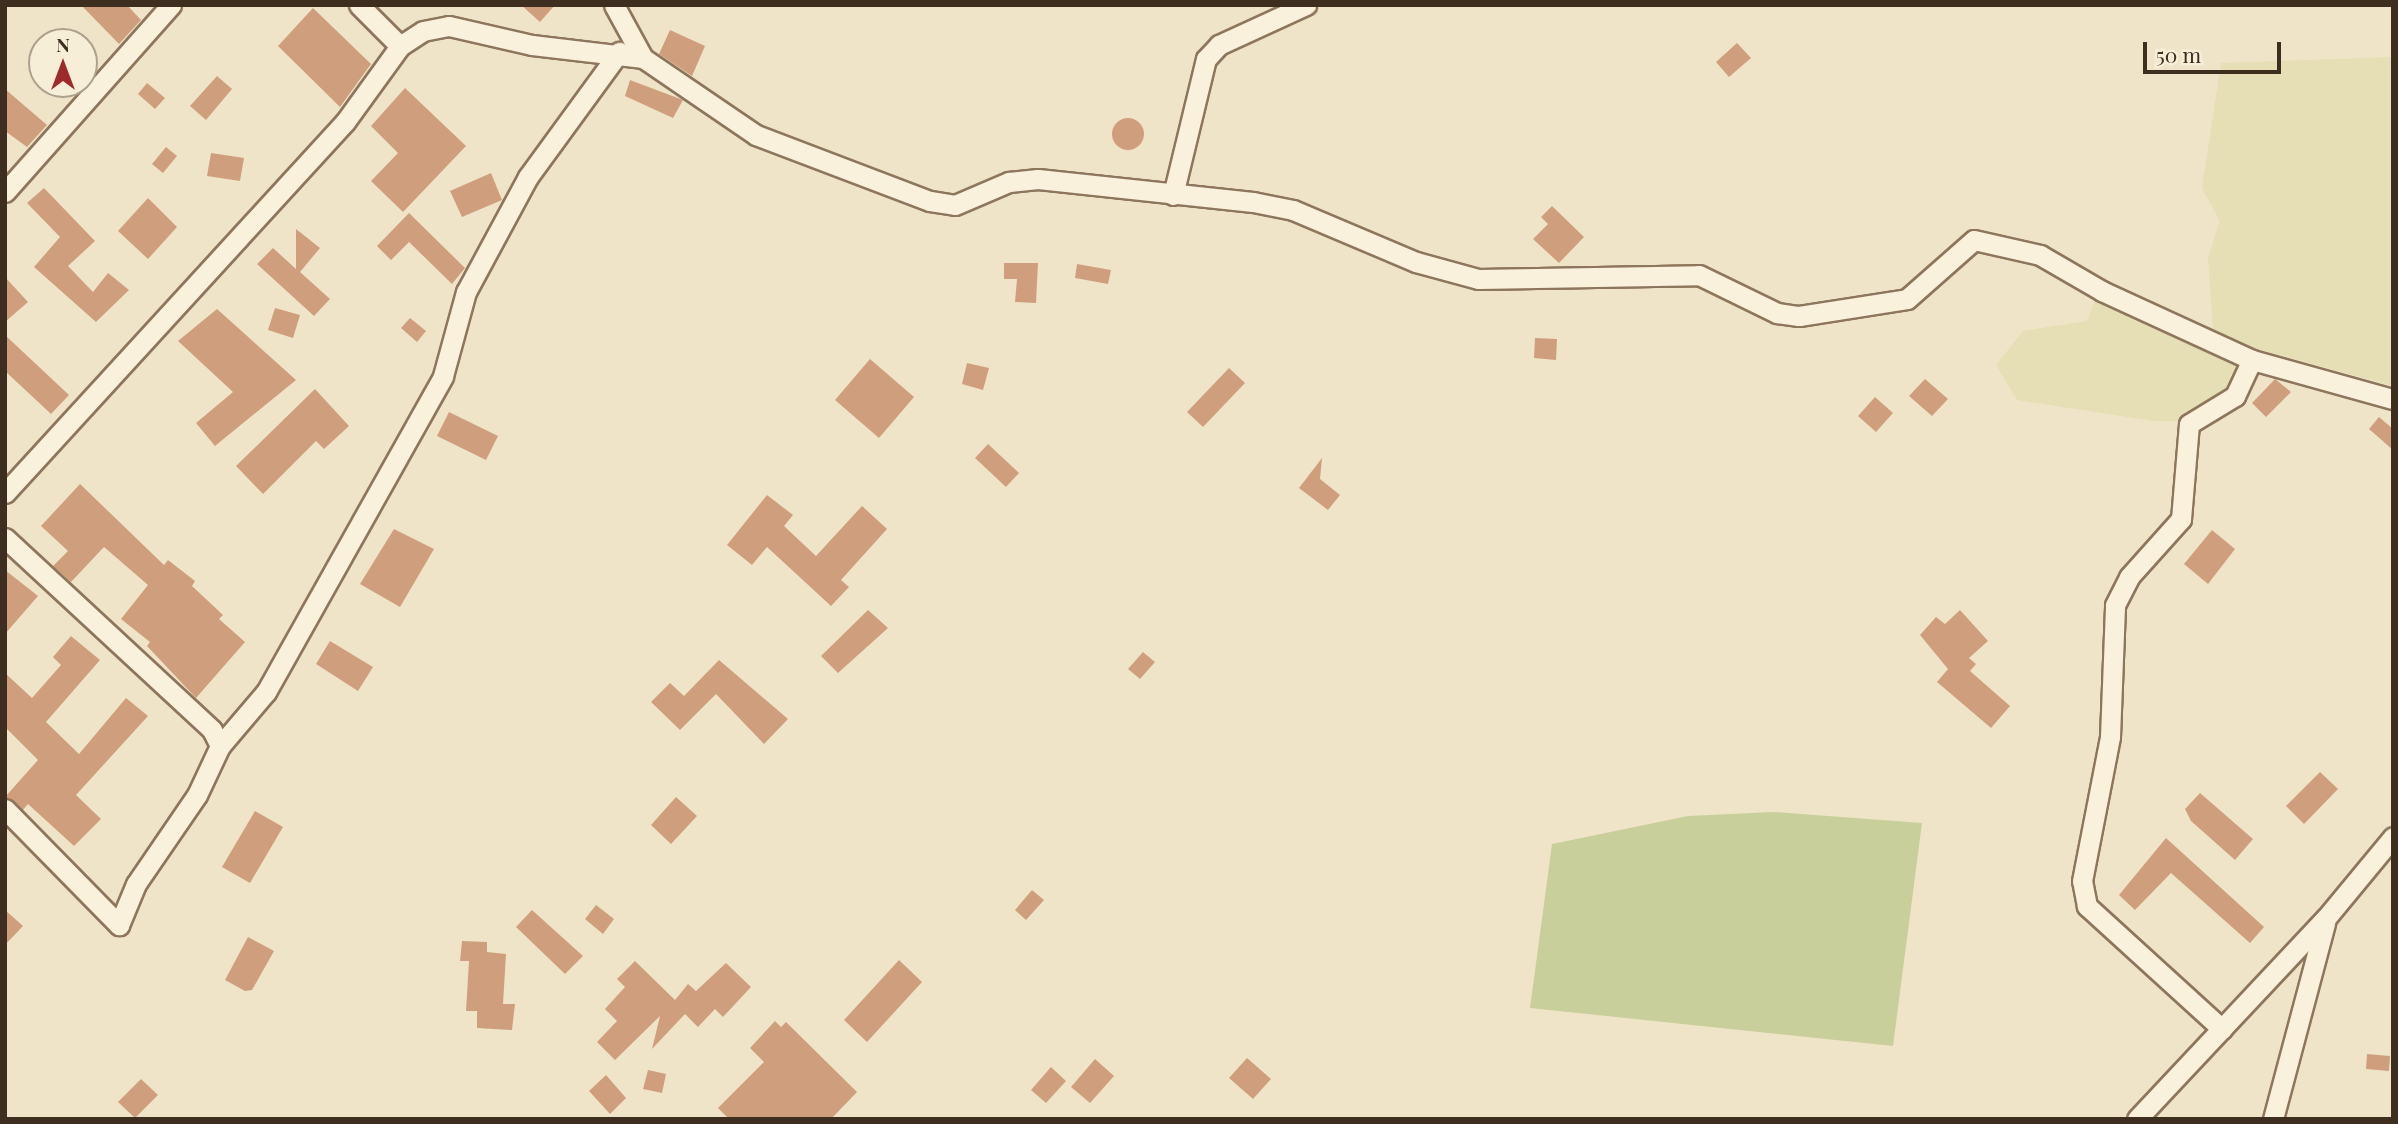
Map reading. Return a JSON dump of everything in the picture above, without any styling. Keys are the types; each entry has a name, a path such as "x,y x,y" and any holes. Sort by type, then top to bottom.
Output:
{"street":[{"path":"5,192 171,5"},
{"path":"359,5 400,46"},
{"path":"614,5 643,58"},
{"path":"1173,195 1206,59 1219,45 1306,5"},
{"path":"5,493 345,122 400,46 423,31 450,26 533,45 619,52 643,58 755,135 930,201 955,205 1009,182 1038,179 1293,210 1416,262 1478,279 1699,275 1777,313 1799,316 1907,299 1974,240 2040,255 2102,291 2252,360 2393,399"},
{"path":"5,809 119,925 135,884 190,806 220,746 266,692 443,376 466,292 528,177 619,52"},
{"path":"2222,1029 2087,906 2082,881 2110,737 2115,606 2129,577 2181,519 2189,424 2235,396 2252,360"},
{"path":"5,538 212,730 220,746"},
{"path":"2137,1119 2326,918 2393,837"},
{"path":"2273,1119 2326,918"}],"shaded area":[{"path":"2393,57 2393,386 2254,348 2220,422 2153,421 2017,400 1996,365 2023,331 2087,321 2097,295 2213,328 2208,258 2220,221 2202,188 2221,63"}],"green space":[{"path":"1773,812 1922,823 1893,1046 1530,1008 1552,844 1688,816"}],"building":[{"path":"81,5 127,5 141,20 119,44"},
{"path":"521,5 555,5 540,22"},
{"path":"313,8 371,64 340,107 278,46"},
{"path":"670,30 705,46 692,76 659,54"},
{"path":"1737,43 1751,58 1729,77 1716,62"},
{"path":"217,76 232,89 206,120 190,106"},
{"path":"630,80 683,100 673,118 625,96"},
{"path":"147,83 165,98 155,109 138,94"},
{"path":"405,88 466,146 403,212 371,181 398,153 371,126"},
{"path":"5,89 47,125 27,147 5,131"},
{"path":"1128,118 1139,123 1144,134 1139,145 1128,150 1117,145 1112,134 1117,123"},
{"path":"166,147 177,156 163,173 152,164"},
{"path":"211,153 244,158 240,181 207,176"},
{"path":"491,173 502,200 462,217 450,191"},
{"path":"44,188 95,241 68,266 93,292 108,273 129,290 96,322 34,267 60,237 27,203"},
{"path":"148,198 177,227 148,259 118,231"},
{"path":"1552,206 1584,237 1559,263 1533,239 1548,224 1541,217"},
{"path":"409,213 465,268 452,284 409,242 391,260 377,246"},
{"path":"296,229 320,248 300,272 330,299 314,316 257,264 273,248 296,269"},
{"path":"1004,263 1038,263 1036,303 1015,302 1017,279 1004,279"},
{"path":"1077,264 1111,270 1108,284 1075,278"},
{"path":"5,277 28,302 5,322"},
{"path":"275,308 300,315 293,338 268,330"},
{"path":"217,309 296,380 215,446 196,423 233,392 178,341"},
{"path":"410,318 426,331 417,342 401,328"},
{"path":"5,335 69,395 51,414 5,371"},
{"path":"1535,338 1557,339 1556,360 1534,358"},
{"path":"870,359 914,397 879,438 835,400"},
{"path":"967,363 989,368 983,390 962,384"},
{"path":"1229,368 1245,383 1203,427 1187,412"},
{"path":"1925,379 1948,399 1932,416 1909,396"},
{"path":"2275,379 2291,392 2266,417 2252,403"},
{"path":"315,389 349,426 324,449 316,441 263,494 236,466"},
{"path":"1875,397 1893,413 1876,432 1858,416"},
{"path":"449,412 498,436 486,460 437,436"},
{"path":"2379,417 2393,429 2393,450 2369,429"},
{"path":"988,444 1019,473 1006,487 975,458"},
{"path":"1322,458 1320,479 1340,495 1328,510 1299,488"},
{"path":"80,484 164,565 168,560 195,581 192,586 223,615 219,619 245,642 196,698 147,646 150,642 121,619 148,585 104,547 71,582 53,566 68,551 41,526"},
{"path":"767,495 793,515 784,526 816,556 862,506 887,529 841,580 849,587 831,606 767,547 752,565 727,545"},
{"path":"394,529 434,549 400,607 360,584"},
{"path":"2212,530 2235,549 2208,584 2184,564"},
{"path":"5,570 38,596 5,634"},
{"path":"868,610 888,628 838,673 821,656"},
{"path":"1960,610 1988,641 1969,658 1976,664 1970,671 2010,706 1991,728 1937,682 1948,669 1920,635 1936,617 1945,624"},
{"path":"71,636 100,660 46,722 79,754 126,698 148,716 76,795 101,819 74,846 28,804 23,810 5,797 38,760 5,727 5,673 32,698 61,665 53,657"},
{"path":"330,641 373,667 358,691 316,664"},
{"path":"1143,652 1155,662 1140,679 1128,669"},
{"path":"719,660 788,719 764,744 716,694 680,730 651,702 670,683 684,696"},
{"path":"2320,772 2338,789 2304,824 2286,806"},
{"path":"2200,793 2253,839 2235,860 2191,821 2185,809"},
{"path":"676,797 697,816 671,844 651,825"},
{"path":"255,811 283,827 250,883 222,867"},
{"path":"2166,838 2264,927 2250,943 2171,873 2135,910 2119,895"},
{"path":"1032,890 1044,900 1026,920 1015,910"},
{"path":"596,905 614,919 603,934 585,919"},
{"path":"5,910 23,926 5,945"},
{"path":"532,910 583,956 565,974 516,927"},
{"path":"248,937 274,951 252,990 245,991 225,980"},
{"path":"462,941 487,942 487,952 506,954 503,1004 515,1004 512,1030 477,1028 477,1011 466,1011 469,961 460,961"},
{"path":"899,960 922,982 867,1042 844,1020"},
{"path":"635,961 675,1000 688,984 696,991 726,963 751,987 723,1017 715,1009 698,1027 685,1014 652,1049 660,1016 615,1060 597,1042 617,1021 605,1009 625,987 617,979"},
{"path":"775,1021 781,1027 786,1022 857,1092 831,1119 729,1119 718,1108 764,1062 750,1048"},
{"path":"2367,1054 2390,1056 2389,1071 2366,1069"},
{"path":"1247,1058 1271,1079 1253,1099 1229,1078"},
{"path":"1095,1059 1114,1076 1090,1103 1071,1087"},
{"path":"1051,1067 1066,1081 1046,1103 1031,1090"},
{"path":"648,1070 666,1074 662,1093 643,1089"},
{"path":"606,1075 626,1098 610,1114 589,1091"},
{"path":"141,1079 158,1095 135,1118 118,1102"}]}
